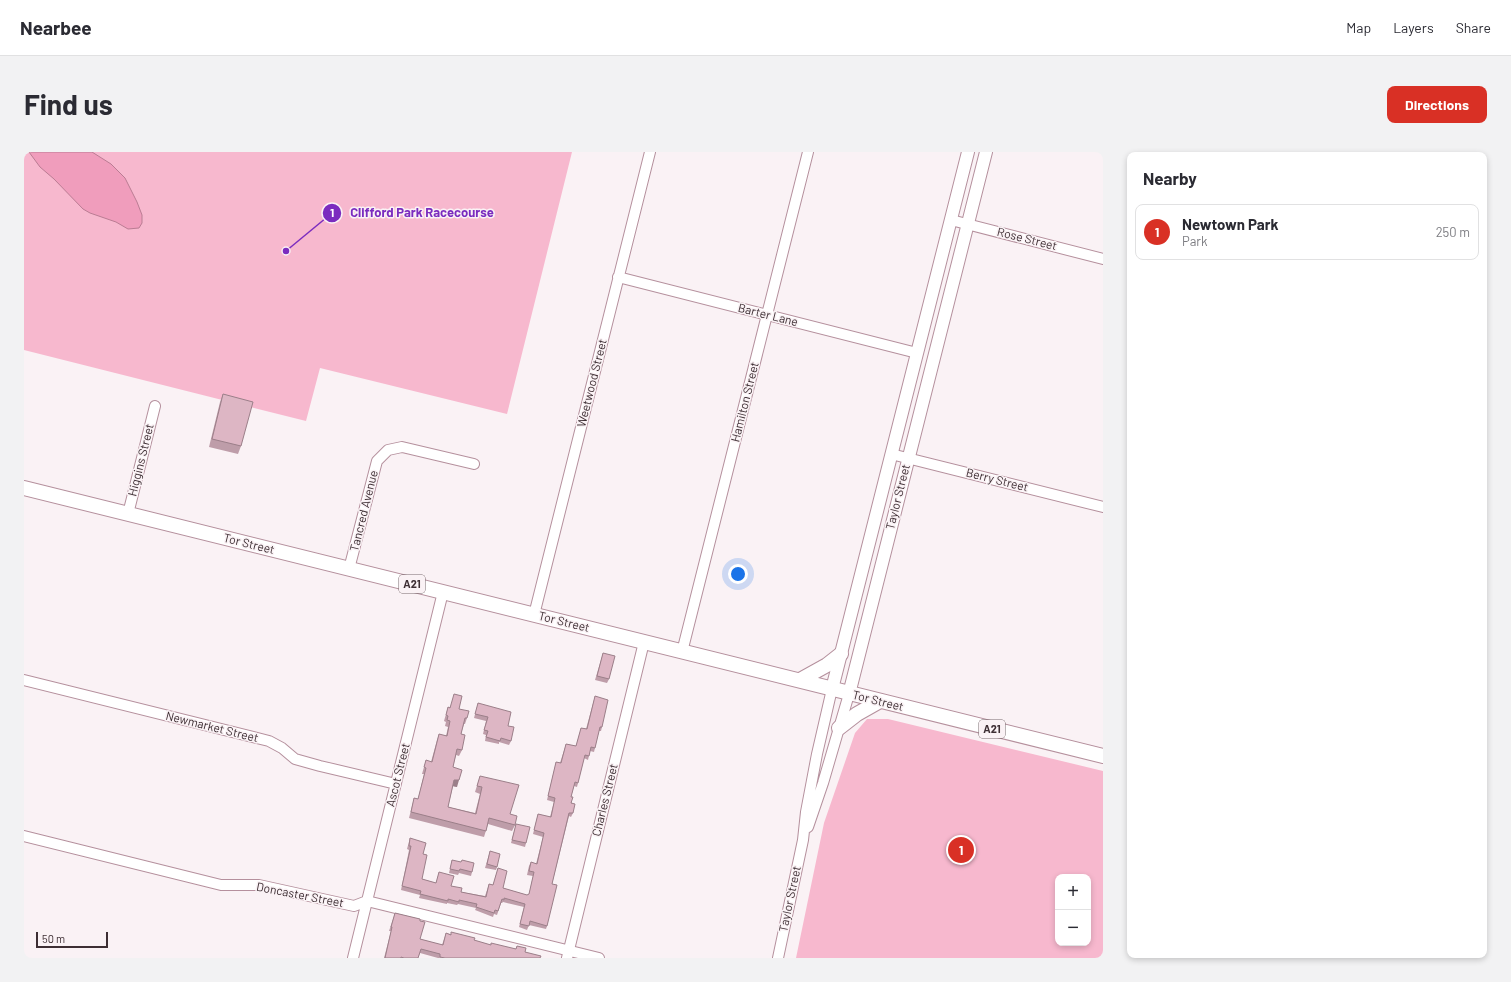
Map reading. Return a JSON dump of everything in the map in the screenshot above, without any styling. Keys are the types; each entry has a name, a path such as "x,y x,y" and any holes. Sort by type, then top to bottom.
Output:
{"highway":[{"name":"Tor Street","path":"24,488 1103,756"},
{"path":"800,680 827,666 841,654"},
{"path":"839,728 857,714 880,701"}],"main road":[{"name":"Taylor Street","path":"832,689 968,152"},
{"name":"Taylor Street","path":"849,694 986,152"}],"street":[{"name":"Weetwood Street","path":"534,615 650,152"},
{"name":"Hamilton Street","path":"682,652 808,152"},
{"name":"Rose Street","path":"951,220 1103,258"},
{"name":"Barter Lane","path":"618,277 917,352"},
{"name":"Higgins Street","path":"128,514 155,406"},
{"name":"Tancred Avenue","path":"350,569 377,461 388,450 402,447 474,464"},
{"name":"Berry Street","path":"891,454 1103,507"},
{"name":"Ascot Street","path":"353,958 443,592"},
{"name":"Charles Street","path":"567,954 644,642"},
{"name":"Newmarket Street","path":"24,680 269,741 282,748 295,759 396,784"},
{"name":"Taylor Street","path":"778,958 803,840 806,812 832,689"},
{"name":"Taylor Street","path":"803,840 813,814 849,694"},
{"name":"Doncaster Street","path":"24,836 221,885 259,885 354,906 368,901 567,954 599,958"}],"shaded area":[{"path":"24,152 572,152 507,414 320,368 306,421 24,350"},
{"path":"29,152 92,152 111,164 125,178 137,202 142,215 142,223 139,228 128,229 116,222 83,209 40,167"},
{"path":"867,719 888,719 1103,771 1103,958 796,958 824,823 855,733"}],"building":[{"path":"223,394 253,402 241,446 212,439"},
{"path":"603,653 615,656 609,679 597,676"},
{"path":"454,694 462,696 459,709 469,711 467,718 465,718 461,734 465,735 462,750 457,749 453,767 462,770 459,780 454,780 448,807 476,814 482,787 477,786 480,776 519,785 510,814 517,816 515,825 489,818 486,831 411,812 414,798 418,799 426,768 424,767 426,760 432,762 439,734 447,736 450,721 447,720 448,716 446,715 448,707 450,708"},
{"path":"595,696 608,700 602,727 600,727 595,748 591,747 589,756 585,755 578,783 575,782 571,803 575,804 573,813 569,813 552,884 557,885 547,926 530,921 529,926 520,924 525,904 504,898 504,900 502,899 498,911 495,910 494,913 476,907 477,904 459,900 459,902 448,899 448,901 420,894 421,891 402,886 411,846 409,846 410,838 426,843 423,854 427,855 422,879 436,883 439,872 454,876 451,886 462,888 461,892 486,897 489,884 493,885 498,868 507,871 503,888 527,895 529,894 534,872 529,871 531,862 537,864 544,833 534,830 538,814 551,817 555,798 548,796 556,762 561,763 566,744 576,746 581,728 587,729"},
{"path":"478,703 511,712 508,726 514,727 511,741 501,738 500,741 486,737 488,731 484,730 488,717 475,714"},
{"path":"516,824 530,827 526,843 512,840"},
{"path":"490,851 500,854 497,867 487,864"},
{"path":"452,860 461,862 462,860 474,863 472,872 460,869 459,871 450,869"},
{"path":"395,913 420,919 420,921 425,922 420,939 443,945 446,933 451,935 451,932 475,938 474,940 491,945 491,943 516,949 517,946 526,948 525,952 541,956 540,958 445,958 440,957 440,954 421,949 418,958 385,958"}],"place":[{"name":"Clifford Park Racecourse","path":"286,251"},
{"name":"Newtown Park","path":"961,850"}]}
